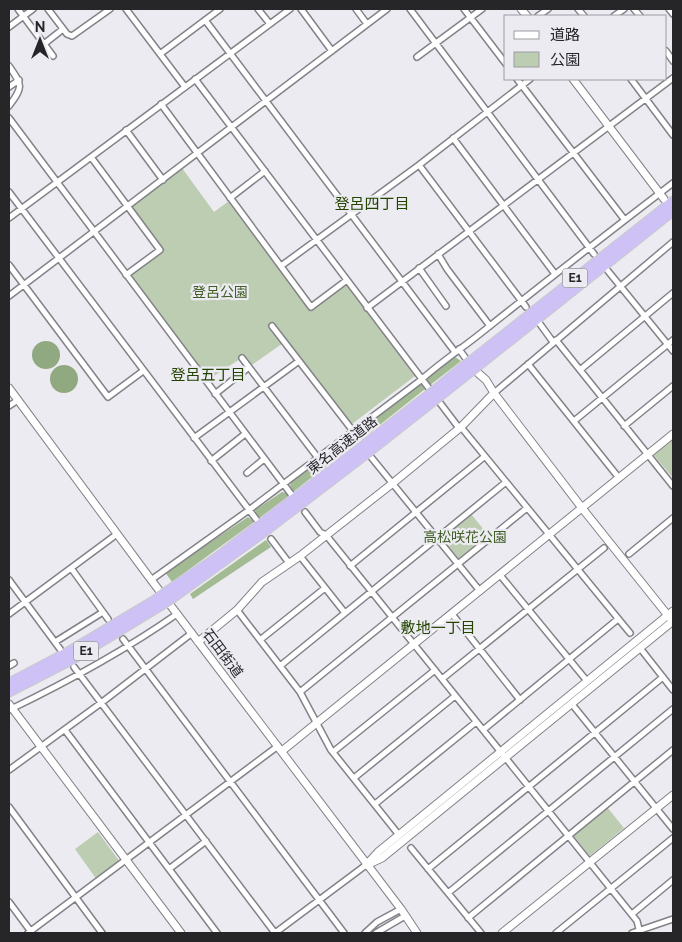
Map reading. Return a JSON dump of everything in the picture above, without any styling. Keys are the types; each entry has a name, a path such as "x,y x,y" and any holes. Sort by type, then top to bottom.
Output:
{"highway":[{"name":"東名高速道路","path":"9,692 73,659 268,529 362,451 438,392 471,370 480,359 666,197"},
{"name":"東名高速道路","path":"480,359 673,211"},
{"name":"東名高速道路","path":"9,683 158,603"}],"street":[{"path":"18,9 53,56"},
{"path":"9,27 33,9"},
{"path":"48,9 70,36 75,35 110,9"},
{"path":"126,9 185,87"},
{"path":"160,54 220,9"},
{"path":"258,9 270,24"},
{"path":"9,218 290,9"},
{"path":"302,9 332,51"},
{"path":"356,9 367,24"},
{"path":"9,296 387,9"},
{"path":"410,9 594,254"},
{"path":"464,9 504,61"},
{"path":"417,57 482,9"},
{"path":"669,9 673,14"},
{"path":"205,20 471,370 486,380 582,508 672,618"},
{"path":"44,44 64,29"},
{"path":"9,69 18,80 20,88 9,106"},
{"path":"367,308 673,78"},
{"path":"196,79 421,380 630,633"},
{"path":"9,87 18,80"},
{"path":"518,80 624,220"},
{"path":"281,266 454,138 529,80"},
{"path":"574,80 666,197"},
{"path":"632,80 673,135"},
{"path":"161,104 311,307 347,280"},
{"path":"9,118 214,394 291,494"},
{"path":"126,130 163,180"},
{"path":"454,138 555,274"},
{"path":"91,157 160,250 126,275"},
{"path":"418,165 526,307"},
{"path":"230,198 265,171"},
{"path":"151,580 249,510 421,380 624,220 666,197 673,182"},
{"path":"9,192 256,519"},
{"path":"198,642 237,610 262,582 300,556 460,427 494,393 673,242"},
{"path":"438,254 490,326"},
{"path":"9,265 108,396 143,371"},
{"path":"419,268 446,306"},
{"path":"608,271 673,351"},
{"path":"580,370 673,292"},
{"path":"540,324 580,370 673,486"},
{"path":"272,326 371,457 480,591"},
{"path":"574,422 673,340"},
{"path":"242,358 318,458"},
{"path":"194,438 298,360"},
{"path":"528,364 619,478"},
{"path":"214,394 249,367"},
{"path":"624,426 673,386"},
{"name":"石田街道","path":"9,388 116,534 280,749 416,933"},
{"path":"9,406 18,400"},
{"path":"211,460 245,434"},
{"path":"9,902 30,933 231,782 316,724 673,434"},
{"path":"350,566 484,457"},
{"path":"247,473 264,460"},
{"path":"280,666 506,482"},
{"path":"300,692 527,508"},
{"path":"305,512 320,532 326,535 637,920 640,932"},
{"path":"628,554 673,518"},
{"path":"9,614 116,534"},
{"path":"271,539 289,563"},
{"path":"442,679 604,548"},
{"path":"300,556 345,613"},
{"path":"71,568 108,619"},
{"path":"500,575 587,682"},
{"path":"9,580 60,649"},
{"path":"260,640 325,588"},
{"path":"237,610 300,692 333,752 400,835"},
{"path":"55,642 103,612"},
{"path":"178,614 79,674 10,707 181,933"},
{"path":"452,614 520,700"},
{"path":"74,667 275,933 366,865 378,852 571,703 640,648 672,618"},
{"path":"366,865 382,858 587,682 672,618"},
{"path":"483,730 618,619"},
{"path":"9,770 65,730 192,633"},
{"path":"123,639 344,933"},
{"path":"640,648 673,690"},
{"path":"9,666 14,663"},
{"path":"333,752 435,670"},
{"path":"428,869 663,677"},
{"path":"354,778 456,696"},
{"path":"571,703 673,829"},
{"path":"448,893 673,709"},
{"path":"375,804 476,722"},
{"path":"65,730 217,933"},
{"path":"468,918 673,750"},
{"path":"502,933 673,795"},
{"path":"9,808 102,933"},
{"path":"556,933 673,838"},
{"path":"169,869 206,841"},
{"path":"411,848 481,933"},
{"path":"632,914 673,880"},
{"path":"365,933 377,922 400,909"},
{"path":"376,933 405,916"},
{"path":"632,933 640,932 673,918"}],"green space":[{"name":"登呂公園","path":"182,168 214,212 229,201 311,310 346,284 415,376 352,424 286,341 249,367 243,357 208,380 130,276 164,250 131,206"},
{"path":"673,438 673,478 653,454"},
{"name":"高松咲花公園","path":"471,514 489,536 460,560 442,538"},
{"path":"607,807 624,828 590,856 573,835"},
{"path":"98,832 120,862 97,880 75,849"}],"shaded area":[{"path":"46,341 56,345 60,355 56,365 46,369 36,365 32,355 36,345"},
{"path":"455,357 461,361 429,386 427,378"},
{"path":"64,365 74,369 78,379 74,389 64,393 54,389 50,379 54,369"},
{"path":"421,384 425,389 362,439 357,433"},
{"path":"352,438 357,442 293,492 290,485 292,482"},
{"path":"282,492 287,493 289,496 258,519 255,510"},
{"path":"248,517 254,522 172,582 165,572"},
{"path":"266,540 271,547 193,599 190,594"}],"district":[{"name":"登呂四丁目","path":"372,204"},
{"name":"登呂五丁目","path":"208,375"},
{"name":"敷地一丁目","path":"438,628"}]}
